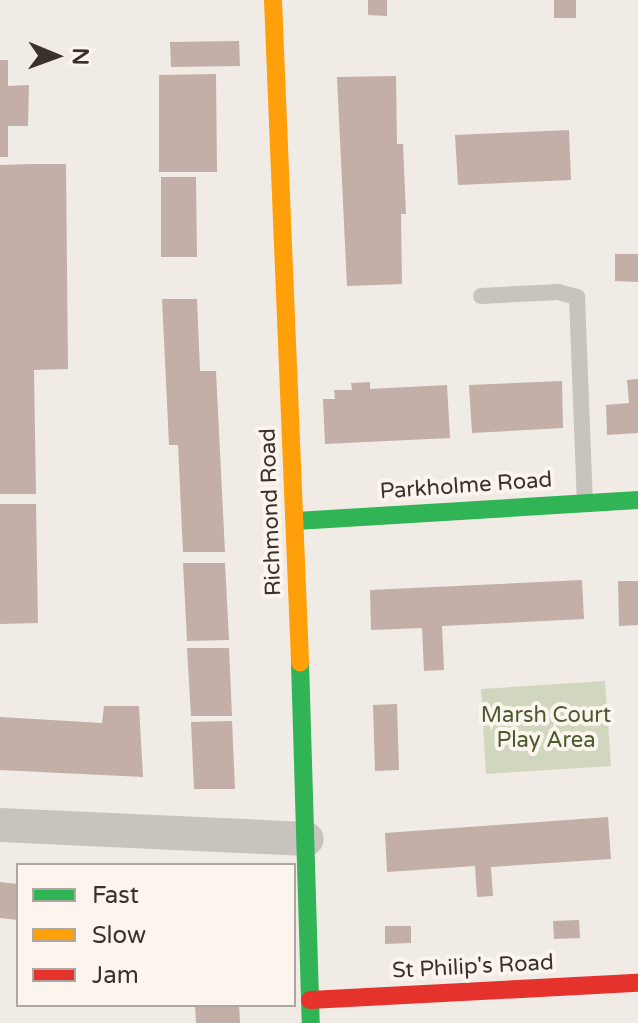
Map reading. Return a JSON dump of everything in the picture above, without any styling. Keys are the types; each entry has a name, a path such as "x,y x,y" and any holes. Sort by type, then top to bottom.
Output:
{"street":[{"name":"Richmond Road","path":"273,0 296,521 311,1023"},
{"name":"Parkholme Road","path":"296,521 638,500"},
{"path":"0,825 307,839"},
{"name":"St Philip's Road","path":"310,1000 638,983"}],"lane":[{"path":"481,296 558,292 577,297 585,503"}],"green space":[{"name":"Marsh Court Play Area","path":"605,681 611,766 486,774 481,689"}],"building":[{"path":"368,0 387,0 387,16 368,15"},
{"path":"554,0 576,0 576,18 554,18"},
{"path":"239,41 240,66 171,67 170,42"},
{"path":"0,60 8,60 8,86 29,85 28,126 8,126 8,157 0,157"},
{"path":"216,74 217,172 159,172 159,75"},
{"path":"396,76 397,144 403,144 406,214 401,214 402,284 347,286 337,77"},
{"path":"569,130 571,180 458,185 455,135"},
{"path":"66,164 68,369 34,370 36,494 0,494 0,165"},
{"path":"161,177 196,177 197,257 161,257"},
{"path":"615,254 638,254 638,282 615,281"},
{"path":"162,299 197,299 200,371 216,371 225,552 183,552 178,445 169,445"},
{"path":"638,379 638,433 607,435 606,405 629,403 627,380"},
{"path":"562,381 563,428 472,433 469,385"},
{"path":"370,382 370,389 447,385 450,438 325,444 323,399 335,399 334,390 352,390 351,383"},
{"path":"0,504 36,504 38,623 0,624"},
{"path":"183,563 225,563 229,640 187,641"},
{"path":"582,580 584,619 442,626 444,670 424,671 422,628 371,630 370,590"},
{"path":"618,581 638,581 638,625 619,626"},
{"path":"187,648 229,648 232,716 191,716"},
{"path":"397,704 399,770 375,771 373,705"},
{"path":"104,706 139,706 143,777 0,770 0,717 102,723"},
{"path":"232,721 235,789 194,789 191,722"},
{"path":"608,817 611,859 491,867 493,896 477,897 475,866 387,872 385,833"},
{"path":"0,882 16,884 16,920 0,918"},
{"path":"579,920 580,938 554,939 553,921"},
{"path":"385,926 411,926 411,943 385,944"},
{"path":"195,1007 239,1007 240,1023 196,1023"}],"traffic: fast":[{"path":"296,521 638,500"},
{"path":"300,662 311,1023"}],"traffic: slow":[{"path":"273,0 300,662"}],"traffic: jam":[{"path":"310,1000 638,983"}]}
